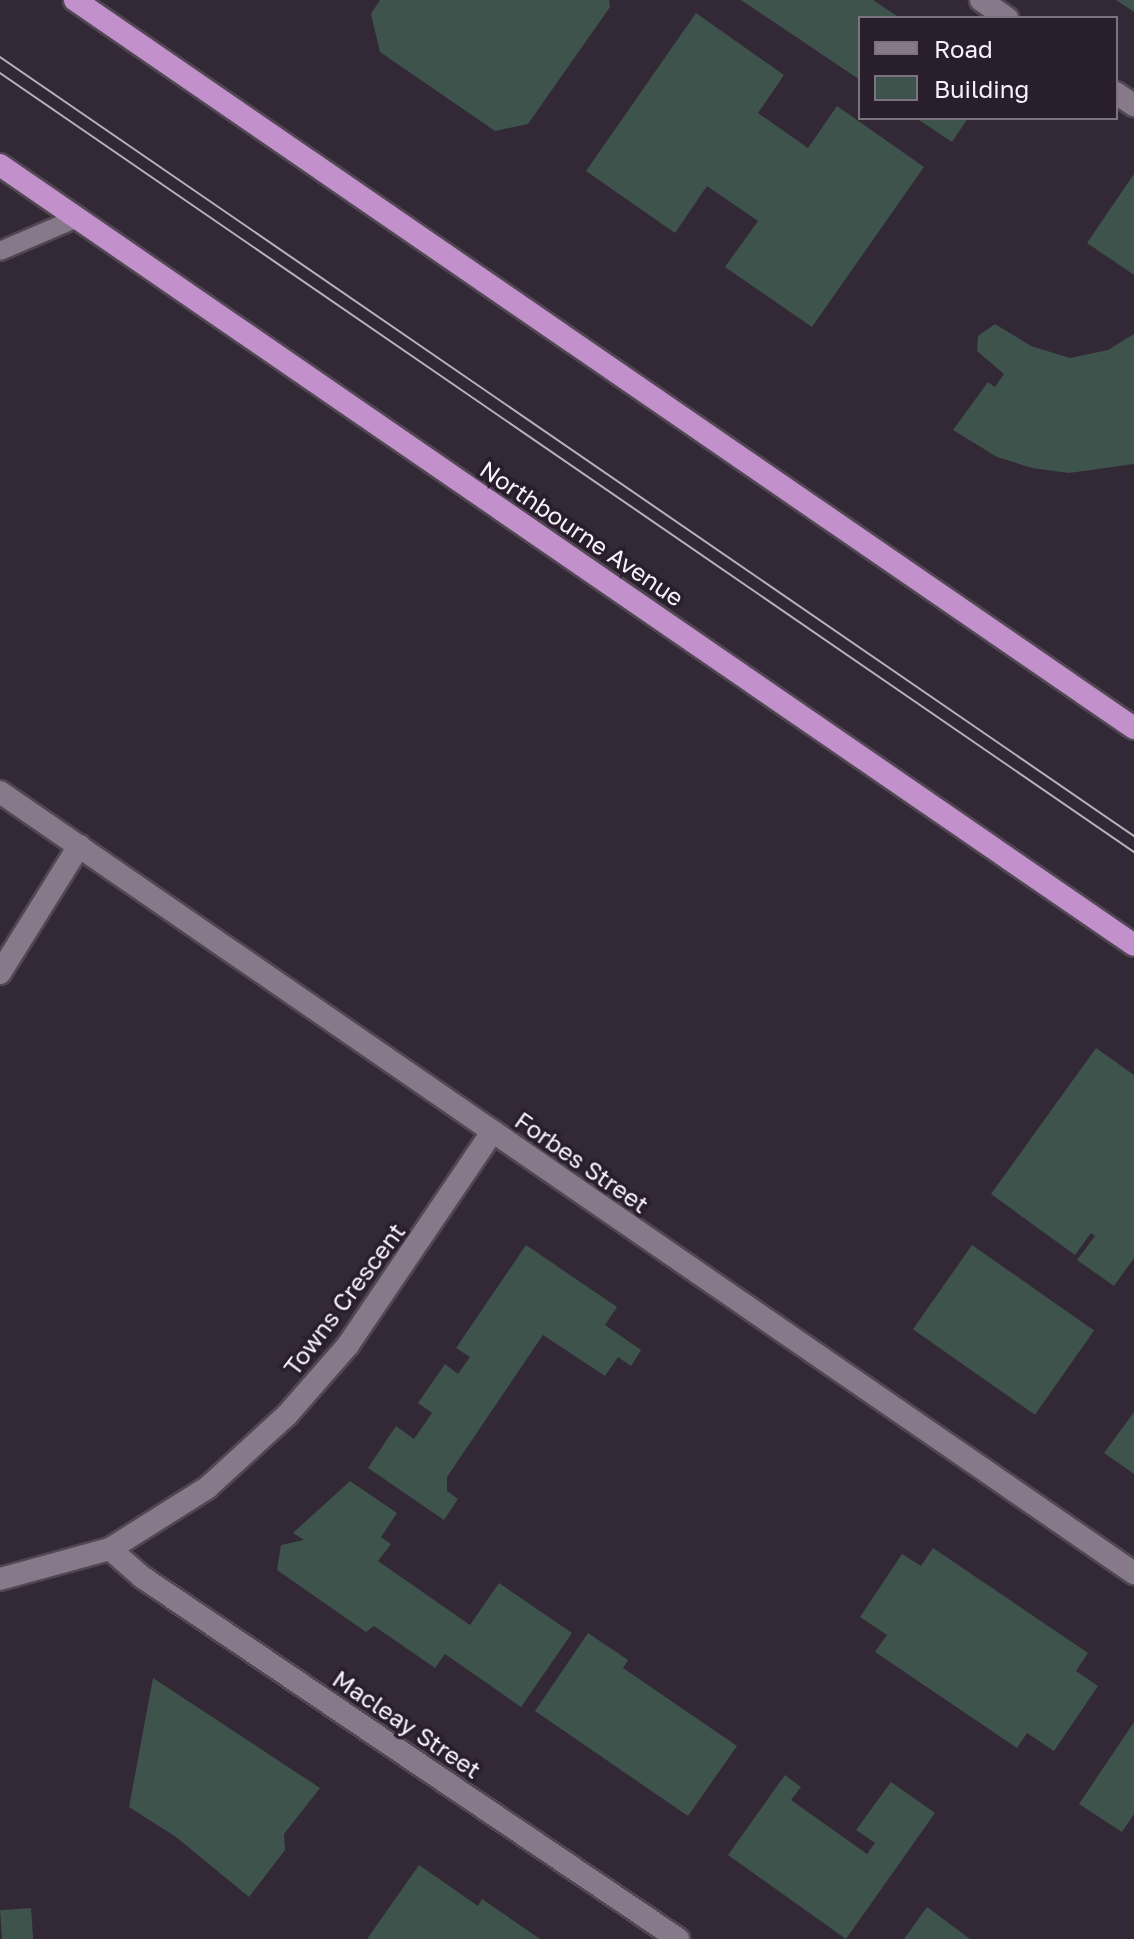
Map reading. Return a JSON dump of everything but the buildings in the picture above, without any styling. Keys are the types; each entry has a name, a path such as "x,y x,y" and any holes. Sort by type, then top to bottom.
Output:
{"highway":[{"path":"75,0 1134,728"},
{"name":"Northbourne Avenue","path":"0,165 1134,945"}],"street":[{"path":"981,0 1004,16"},
{"name":"Forbes Street","path":"0,792 493,1131 540,1169 1134,1573"},
{"path":"0,973 79,846"},
{"name":"Towns Crescent","path":"0,1579 110,1549 207,1488 287,1415 348,1345 493,1131"},
{"name":"Macleay Street","path":"110,1549 142,1577 678,1939"}],"lane":[{"path":"0,251 77,218"}],"tram line":[{"path":"0,57 1134,836"},
{"path":"0,73 1134,852"}]}
